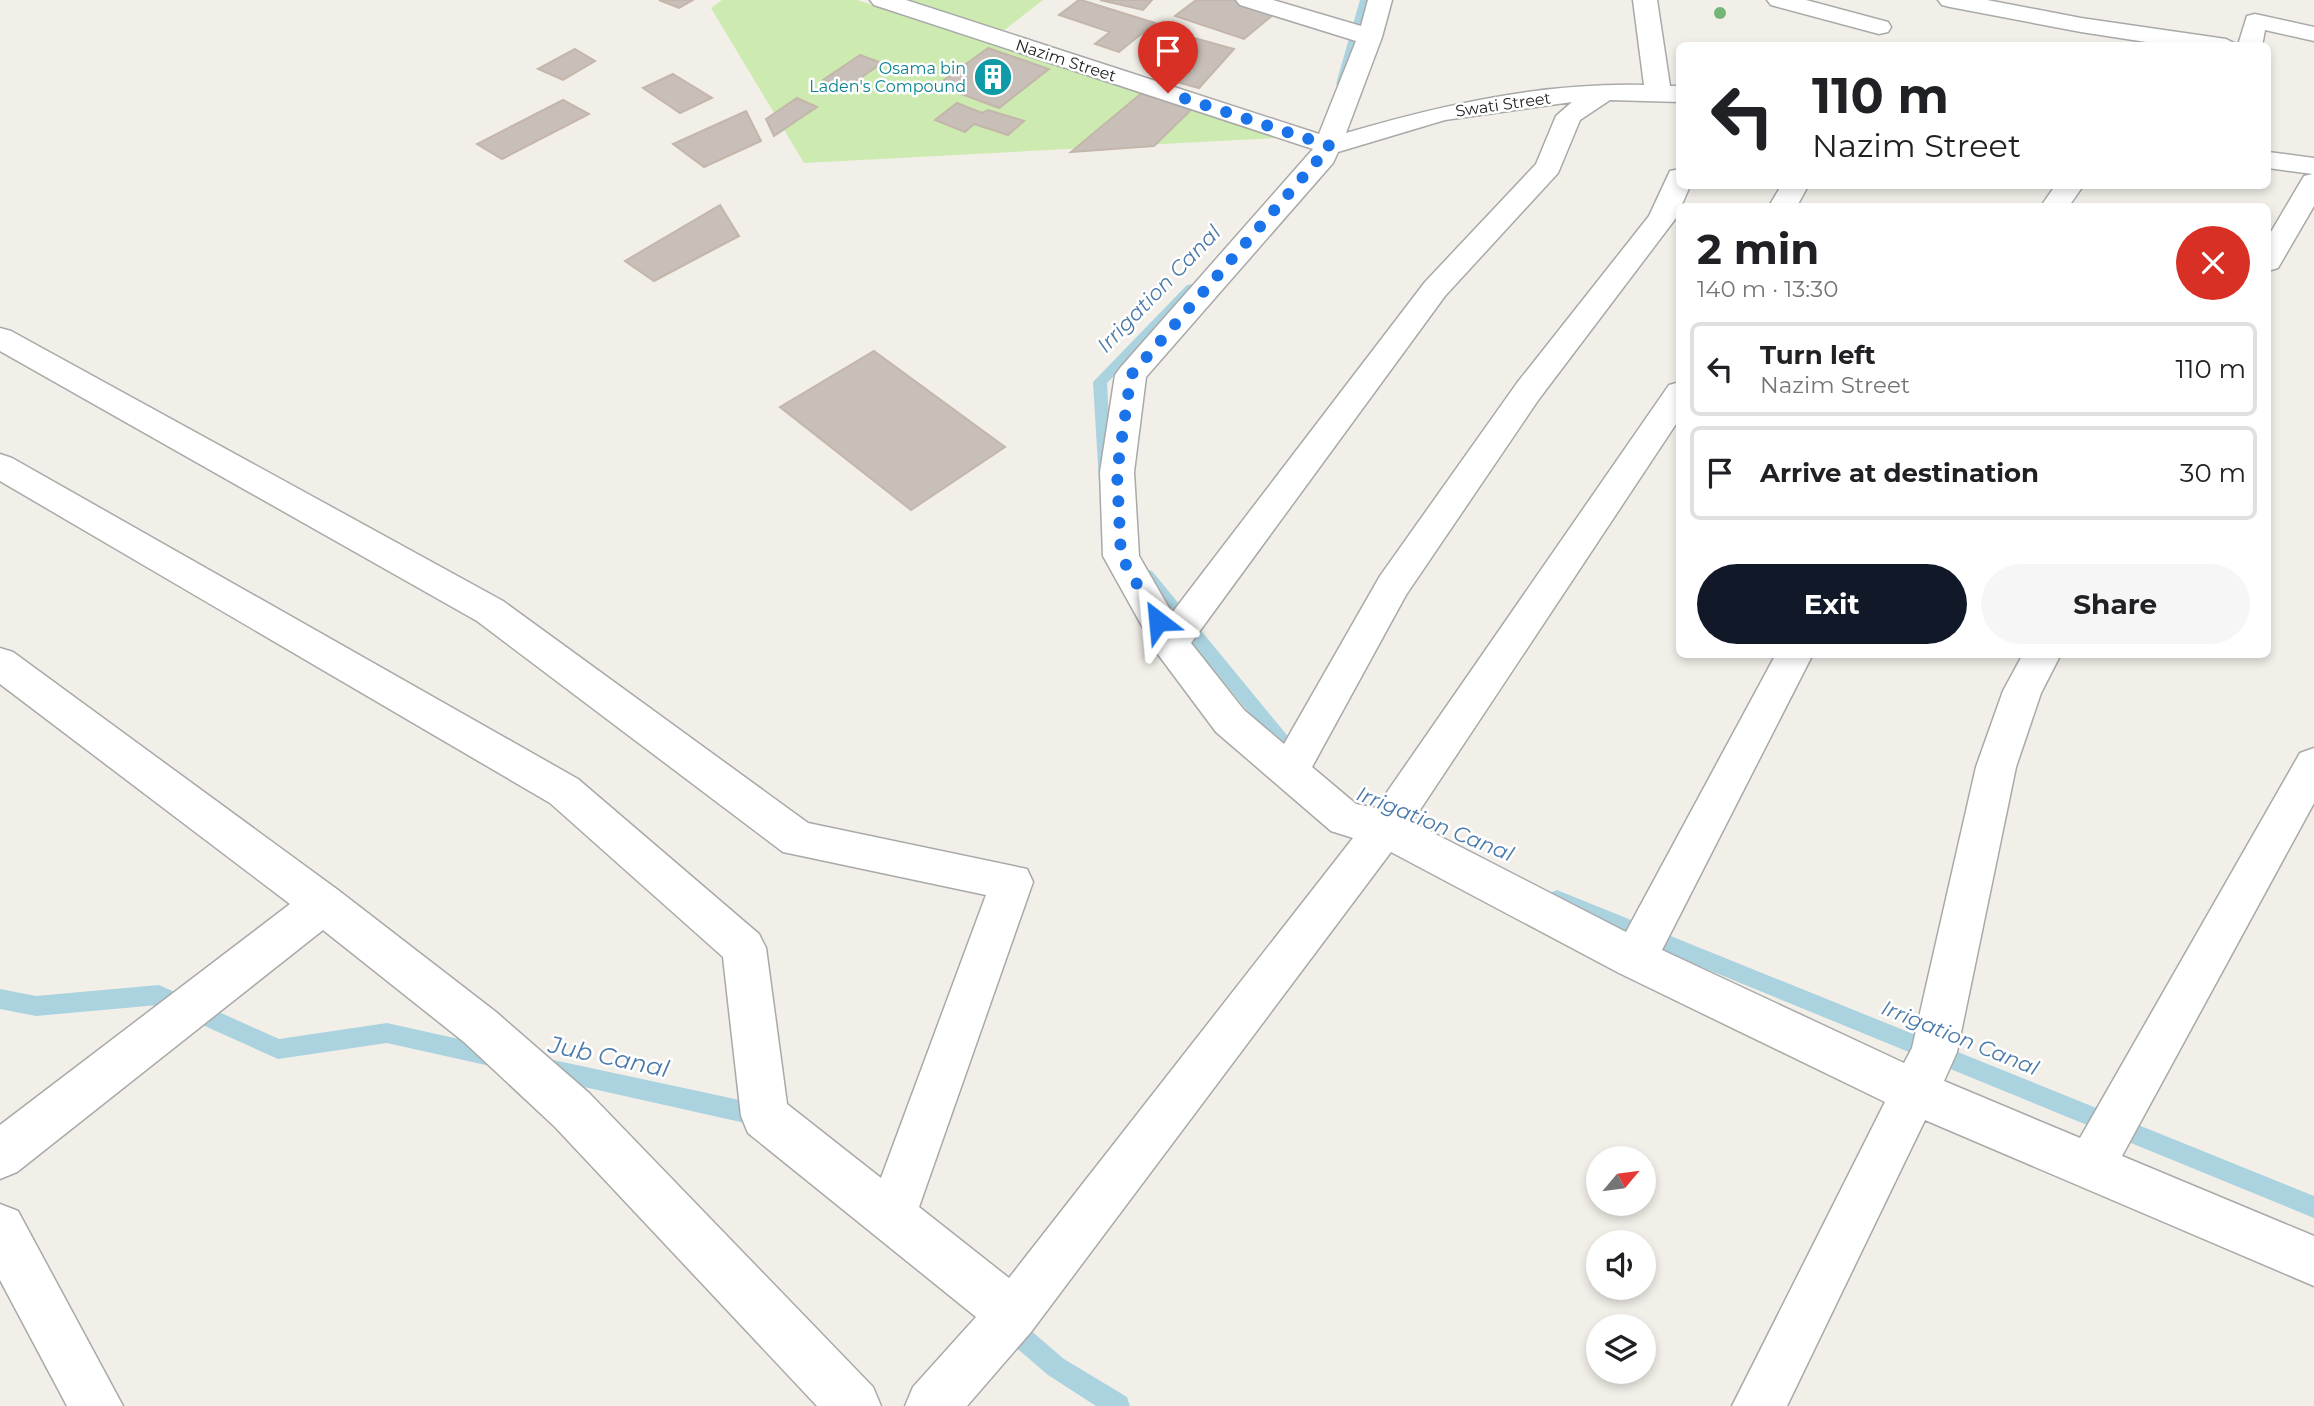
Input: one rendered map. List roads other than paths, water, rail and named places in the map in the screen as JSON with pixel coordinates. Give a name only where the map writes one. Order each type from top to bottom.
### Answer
[{"type":"street","name":"Nazim Street","points":[[882,0],[1330,146]]},
{"type":"street","points":[[1248,0],[1375,18],[1330,146],[1131,375],[1117,472],[1121,556],[1170,643],[1230,721],[1345,818],[1385,828],[1635,959],[1912,1091],[2314,1261]]},
{"type":"street","points":[[1645,0],[1669,94]]},
{"type":"street","points":[[1779,0],[1879,27]]},
{"type":"street","points":[[1950,0],[2081,25],[2198,42]]},
{"type":"street","points":[[2251,42],[2255,21],[2314,34]]},
{"type":"street","points":[[1170,643],[1436,289],[1548,167],[1569,116],[1604,92]]},
{"type":"street","name":"Swati Street","points":[[1330,146],[1441,113],[1537,97],[1604,92],[1669,94]]},
{"type":"street","points":[[2271,160],[2314,166]]},
{"type":"street","points":[[2271,257],[2314,182]]},
{"type":"street","points":[[1289,772],[1394,586],[1528,391],[1662,218],[1676,186]]},
{"type":"street","points":[[0,338],[490,611],[798,839],[1012,882],[891,1217]]},
{"type":"street","points":[[932,1406],[1013,1314],[1385,828],[1676,399]]},
{"type":"street","points":[[0,466],[294,638],[564,791],[744,948],[765,1116],[1013,1314]]},
{"type":"street","points":[[1635,959],[1793,658]]},
{"type":"street","points":[[1759,1406],[1912,1091],[1934,1052],[1996,767],[2022,691],[2041,658]]},
{"type":"street","points":[[0,663],[323,904],[480,1027],[572,1110],[854,1406]]},
{"type":"street","points":[[2090,1167],[2314,765]]},
{"type":"street","points":[[0,1155],[323,904]]},
{"type":"street","points":[[0,1229],[96,1406]]},
{"type":"waterway","name":"Irrigation Canal","points":[[1342,84],[1365,0]]},
{"type":"waterway","name":"Irrigation Canal","points":[[1104,477],[1100,382],[1192,288]]},
{"type":"waterway","name":"Irrigation Canal","points":[[1146,575],[1299,762]]},
{"type":"waterway","name":"Irrigation Canal","points":[[1557,899],[2314,1207]]},
{"type":"waterway","name":"Jub Canal","points":[[0,999],[36,1006],[159,995],[278,1049],[387,1033],[499,1058]]},
{"type":"waterway","name":"Jub Canal","points":[[544,1068],[763,1116]]},
{"type":"waterway","name":"Jub Canal","points":[[1006,1324],[1056,1367],[1118,1406]]},
{"type":"place","name":"Osama bin Laden's Compound","points":[[993,77]]}]
